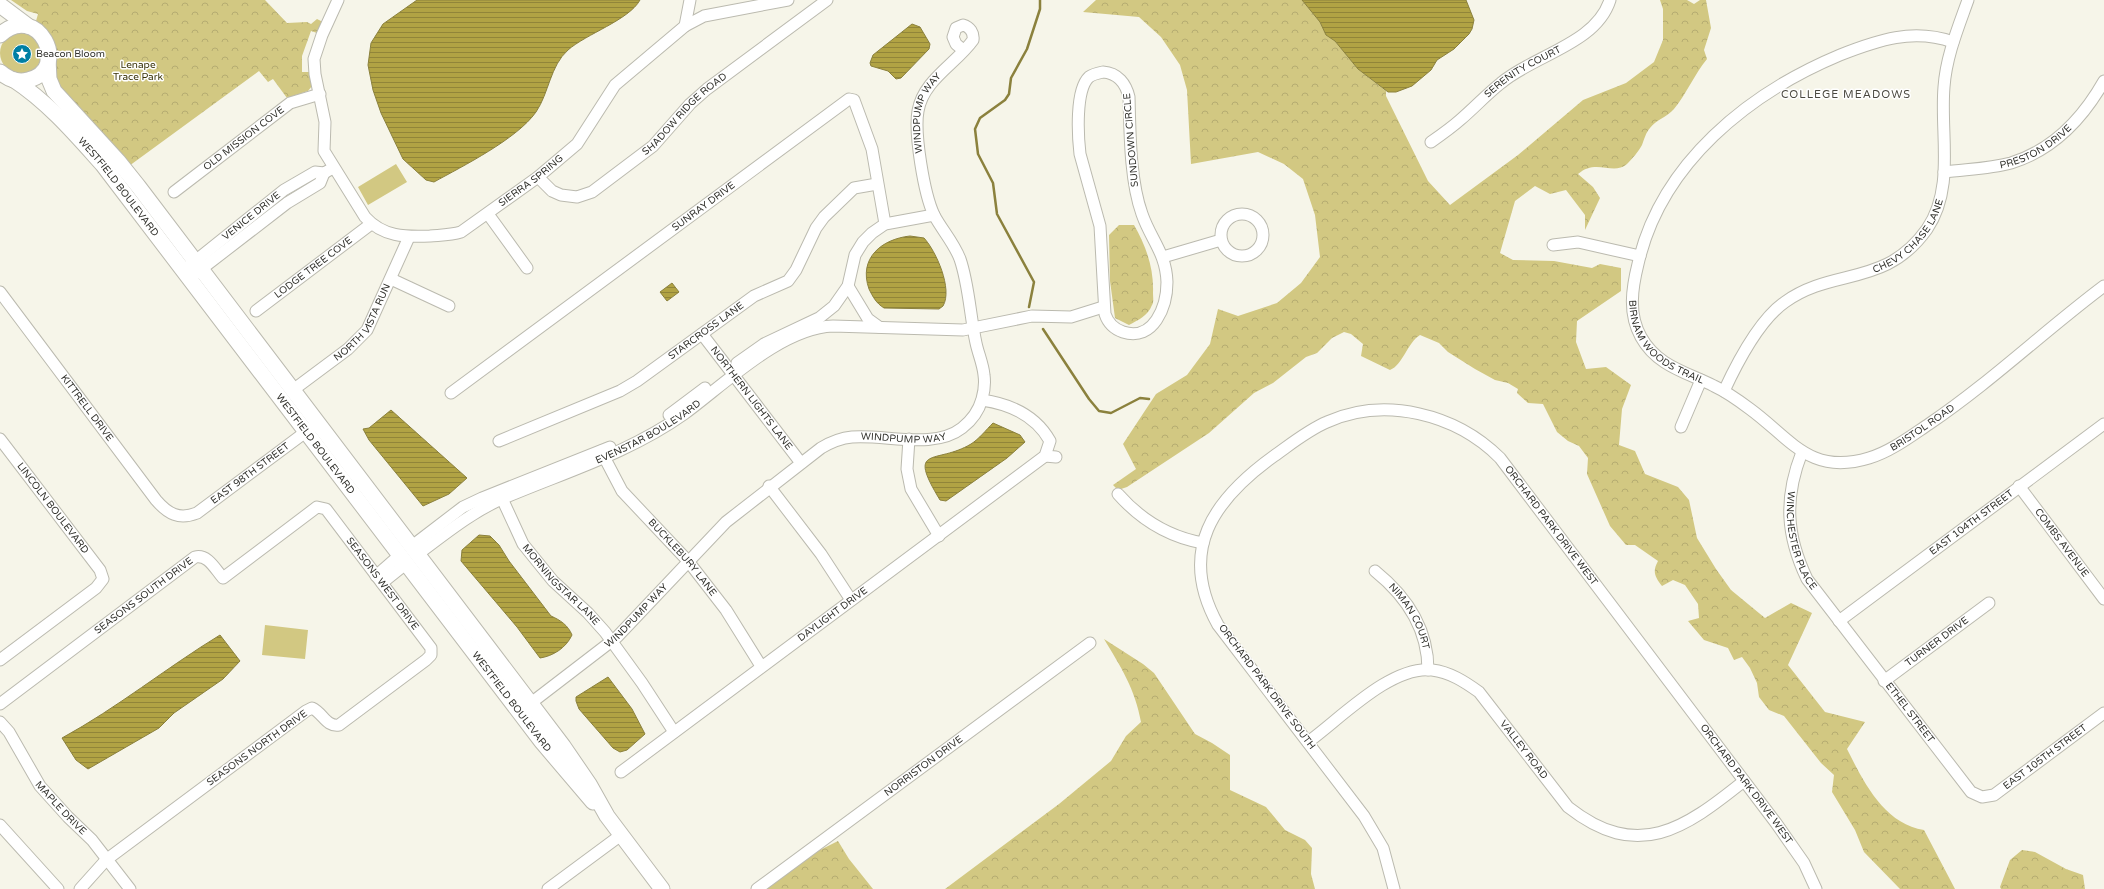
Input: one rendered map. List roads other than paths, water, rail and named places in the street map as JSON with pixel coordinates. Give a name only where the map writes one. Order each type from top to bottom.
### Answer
[{"type":"main road","points":[[0,5],[28,26]]},
{"type":"main road","points":[[0,35],[10,27],[28,26]]},
{"type":"main road","name":"WESTFIELD BOULEVARD","points":[[28,26],[38,31],[46,40],[49,52],[49,79],[54,91],[118,161],[192,269],[409,555],[542,742],[582,791],[607,816]]},
{"type":"main road","points":[[5,76],[26,81],[34,78],[43,70],[48,59]]},
{"type":"main road","name":"WESTFIELD BOULEVARD","points":[[5,76],[34,94],[48,106],[103,165],[293,390],[312,427]]},
{"type":"main road","name":"WESTFIELD BOULEVARD","points":[[409,555],[531,703],[590,784],[607,816],[662,889]]},
{"type":"street","points":[[685,26],[690,0]]},
{"type":"street","name":"SIERRA SPRING","points":[[337,1],[314,58],[315,74],[325,122],[324,151],[329,170],[371,224],[396,236],[409,237],[454,234],[488,214],[562,159],[583,138],[608,96],[621,79],[685,26],[704,16],[788,0]]},
{"type":"street","name":"SHADOW RIDGE ROAD","points":[[538,177],[552,191],[561,195],[578,197],[592,192],[653,146],[690,104],[707,89],[827,0]]},
{"type":"street","name":"SERENITY COURT","points":[[1431,142],[1460,120],[1507,78],[1586,34],[1606,11],[1610,0]]},
{"type":"street","name":"CHEVY CHASE LANE","points":[[1724,391],[1765,322],[1784,302],[1806,290],[1881,268],[1900,257],[1926,230],[1939,206],[1944,185],[1942,120],[1944,86],[1953,42],[1968,0]]},
{"type":"street","name":"BIRNAM WOODS TRAIL","points":[[1724,391],[1664,363],[1646,345],[1638,331],[1632,303],[1640,256],[1656,216],[1675,181],[1711,138],[1762,95],[1815,65],[1883,40],[1917,35],[1953,42]]},
{"type":"street","name":"WINDPUMP WAY","points":[[531,703],[612,641],[726,522],[770,486],[821,448],[844,438],[861,436],[935,439],[956,432],[974,416],[982,400],[984,375],[959,259],[934,215],[924,176],[918,130],[918,111],[920,102],[929,86],[963,50]]},
{"type":"street","name":"SUNDOWN CIRCLE","points":[[1108,72],[1120,78],[1126,85],[1129,97],[1133,178],[1137,198],[1142,215],[1164,257],[1167,282],[1165,297],[1158,318],[1151,328],[1139,334],[1118,330],[1109,323],[1103,307],[1100,226],[1082,168],[1078,142],[1080,98],[1085,82],[1090,76],[1108,72]]},
{"type":"street","name":"PRESTON DRIVE","points":[[1944,172],[1976,170],[2010,163],[2035,153],[2055,140],[2082,115],[2104,82]]},
{"type":"street","name":"OLD MISSION COVE","points":[[174,192],[290,103],[320,94]]},
{"type":"street","name":"SUNRAY DRIVE","points":[[451,393],[850,99],[854,100],[869,139],[885,224]]},
{"type":"street","name":"VENICE DRIVE","points":[[192,269],[287,203],[320,183],[329,170]]},
{"type":"street","name":"STARCROSS LANE","points":[[499,441],[620,391],[754,296],[788,280],[796,270],[816,228],[824,216],[854,188],[877,184]]},
{"type":"street","points":[[488,214],[527,268]]},
{"type":"street","name":"EVENSTAR BOULEVARD","points":[[732,372],[769,341],[826,313],[838,301],[848,286],[851,268],[858,250],[867,238],[885,224],[934,215]]},
{"type":"street","name":"LODGE TREE COVE","points":[[256,311],[371,224]]},
{"type":"street","name":"NORTH VISTA RUN","points":[[293,390],[358,341],[369,326],[409,237]]},
{"type":"street","points":[[1164,257],[1221,240]]},
{"type":"street","points":[[1553,245],[1578,242],[1640,256]]},
{"type":"street","points":[[391,279],[449,306]]},
{"type":"street","points":[[848,286],[868,319],[879,327]]},
{"type":"street","name":"BRISTOL ROAD","points":[[1724,391],[1763,419],[1802,452],[1824,461],[1840,463],[1854,462],[1877,455],[1917,432],[1957,405],[2104,286]]},
{"type":"street","name":"KITTRELL DRIVE","points":[[0,292],[156,500],[168,512],[179,516]]},
{"type":"street","points":[[974,329],[1032,316],[1071,317],[1103,307]]},
{"type":"street","name":"EVENSTAR BOULEVARD","points":[[379,579],[409,555],[500,495],[602,454],[659,421],[732,372],[776,346],[814,329],[833,326],[956,331],[974,329]]},
{"type":"street","name":"NORTHERN LIGHTS LANE","points":[[702,334],[801,463]]},
{"type":"street","points":[[1681,427],[1701,380]]},
{"type":"street","name":"DAYLIGHT DRIVE","points":[[621,772],[761,666],[1050,456],[1050,441],[1043,430],[1024,413],[1006,405],[982,400]]},
{"type":"street","name":"ORCHARD PARK DRIVE WEST","points":[[1203,543],[1216,511],[1240,482],[1299,438],[1325,422],[1349,414],[1385,411],[1420,413],[1445,421],[1478,439],[1500,458],[1744,781],[1804,863],[1816,889]]},
{"type":"street","name":"EAST 104TH STREET","points":[[1839,621],[2104,424]]},
{"type":"street","name":"EAST 98TH STREET","points":[[179,516],[190,516],[205,508],[312,427]]},
{"type":"street","points":[[909,438],[907,469],[911,489],[939,536]]},
{"type":"street","name":"LINCOLN BOULEVARD","points":[[0,439],[100,570],[103,579],[96,588],[0,660]]},
{"type":"street","name":"WINCHESTER PLACE","points":[[1802,452],[1794,472],[1789,509],[1793,544],[1808,579],[1839,621]]},
{"type":"street","name":"BUCKLEBURY LANE","points":[[602,454],[617,482],[628,498],[675,544],[726,610],[761,666]]},
{"type":"street","points":[[770,486],[821,554],[851,600]]},
{"type":"street","name":"COMBS AVENUE","points":[[2019,486],[2104,599]]},
{"type":"street","points":[[1118,494],[1134,511],[1151,524],[1180,537],[1203,543]]},
{"type":"street","name":"MORNINGSTAR LANE","points":[[500,495],[523,544],[553,581],[594,619],[612,641],[674,732]]},
{"type":"street","name":"SEASONS SOUTH DRIVE","points":[[0,704],[195,557],[200,556],[206,558],[222,578],[317,507],[326,509]]},
{"type":"street","name":"SEASONS WEST DRIVE","points":[[326,509],[431,648],[430,655],[426,660]]},
{"type":"street","name":"ORCHARD PARK DRIVE SOUTH","points":[[1203,543],[1202,580],[1208,604],[1215,619],[1245,662],[1345,789],[1374,831],[1386,856],[1394,889]]},
{"type":"street","name":"NIMAN COURT","points":[[1375,571],[1396,590],[1413,614],[1424,638],[1428,670]]},
{"type":"street","name":"TURNER DRIVE","points":[[1884,680],[1989,603]]},
{"type":"street","name":"ETHEL STREET","points":[[1839,621],[1964,785],[1977,796],[1985,797]]},
{"type":"street","name":"NORRISTON DRIVE","points":[[757,889],[1090,643]]},
{"type":"street","name":"SEASONS NORTH DRIVE","points":[[106,860],[306,711],[312,708],[316,710],[329,724],[333,726],[339,724],[426,660]]},
{"type":"street","name":"VALLEY ROAD","points":[[1308,742],[1361,701],[1394,679],[1419,670],[1428,670],[1440,672],[1462,680],[1479,692],[1568,807],[1584,819],[1606,830],[1631,836],[1663,833],[1690,820],[1744,781]]},
{"type":"street","name":"EAST 105TH STREET","points":[[1985,797],[1994,795],[2008,786],[2104,713]]},
{"type":"street","name":"MAPLE DRIVE","points":[[0,722],[9,732],[40,786],[92,840],[130,889]]},
{"type":"street","points":[[0,825],[58,889]]},
{"type":"street","points":[[548,889],[621,835]]},
{"type":"street","points":[[80,889],[106,860]]},
{"type":"waterway","points":[[1029,307],[1034,282],[997,214],[993,183],[978,154],[975,129],[980,118],[1005,100],[1009,94],[1011,78],[1027,49],[1040,9],[1040,0]]},
{"type":"waterway","points":[[1043,329],[1089,399],[1099,411],[1111,413],[1140,398],[1149,399]]},
{"type":"place","name":"Beacon Bloom","points":[[22,54]]},
{"type":"district","name":"COLLEGE MEADOWS","points":[[1846,94]]},
{"type":"park label","name":"Lenape Trace Park","points":[[138,70]]}]
